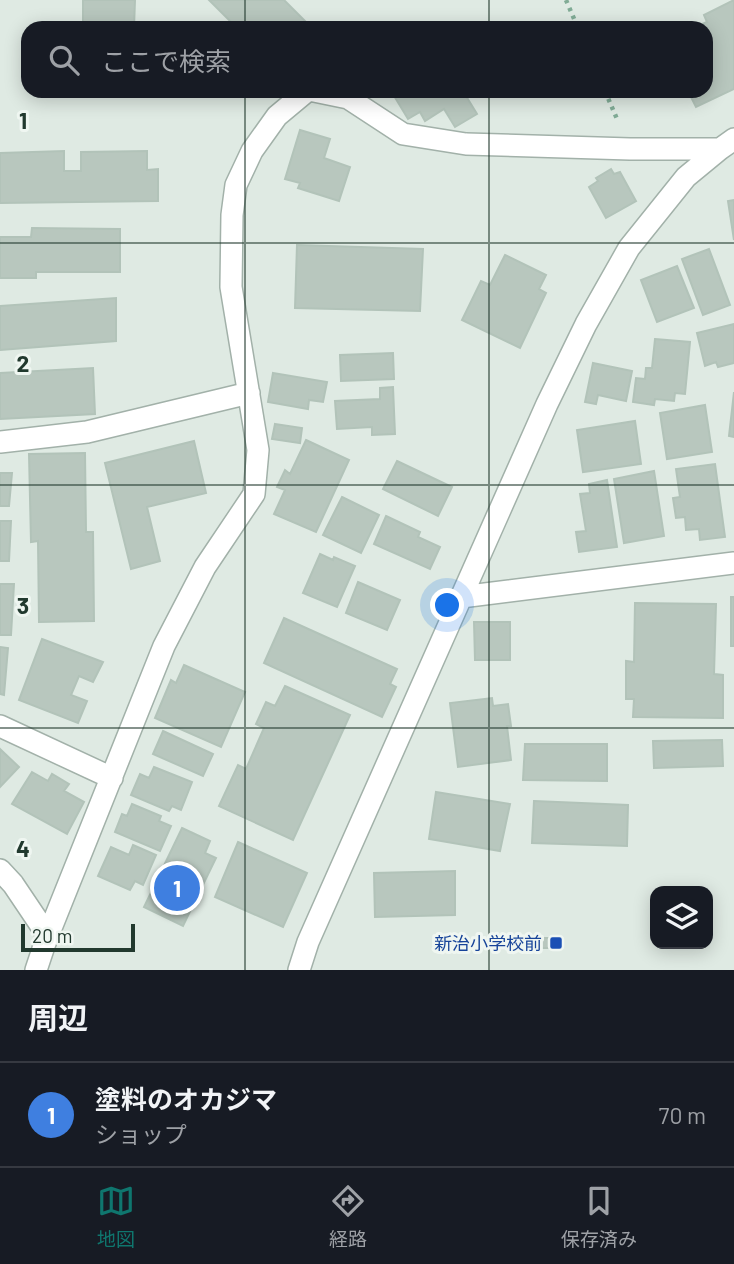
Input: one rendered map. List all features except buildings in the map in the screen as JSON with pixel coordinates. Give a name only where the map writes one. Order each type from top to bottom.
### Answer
[{"type":"street","points":[[36,970],[164,646],[205,567],[254,494],[258,450],[231,287],[232,215],[236,185],[252,151],[277,116],[299,98]]},
{"type":"street","points":[[344,98],[403,134],[466,144],[630,149],[727,144]]},
{"type":"street","points":[[299,970],[308,942],[461,597],[547,404],[586,324],[629,248],[687,177],[727,144]]},
{"type":"street","points":[[0,442],[87,432],[249,393]]},
{"type":"street","points":[[461,597],[734,563]]},
{"type":"street","points":[[0,726],[112,778]]},
{"type":"street","points":[[0,870],[13,884],[48,936]]},
{"type":"path","points":[[566,0],[575,21]]},
{"type":"place","name":"塗料のオカジマ","points":[[177,888]]},
{"type":"place","name":"新治小学校前","points":[[556,943]]}]
